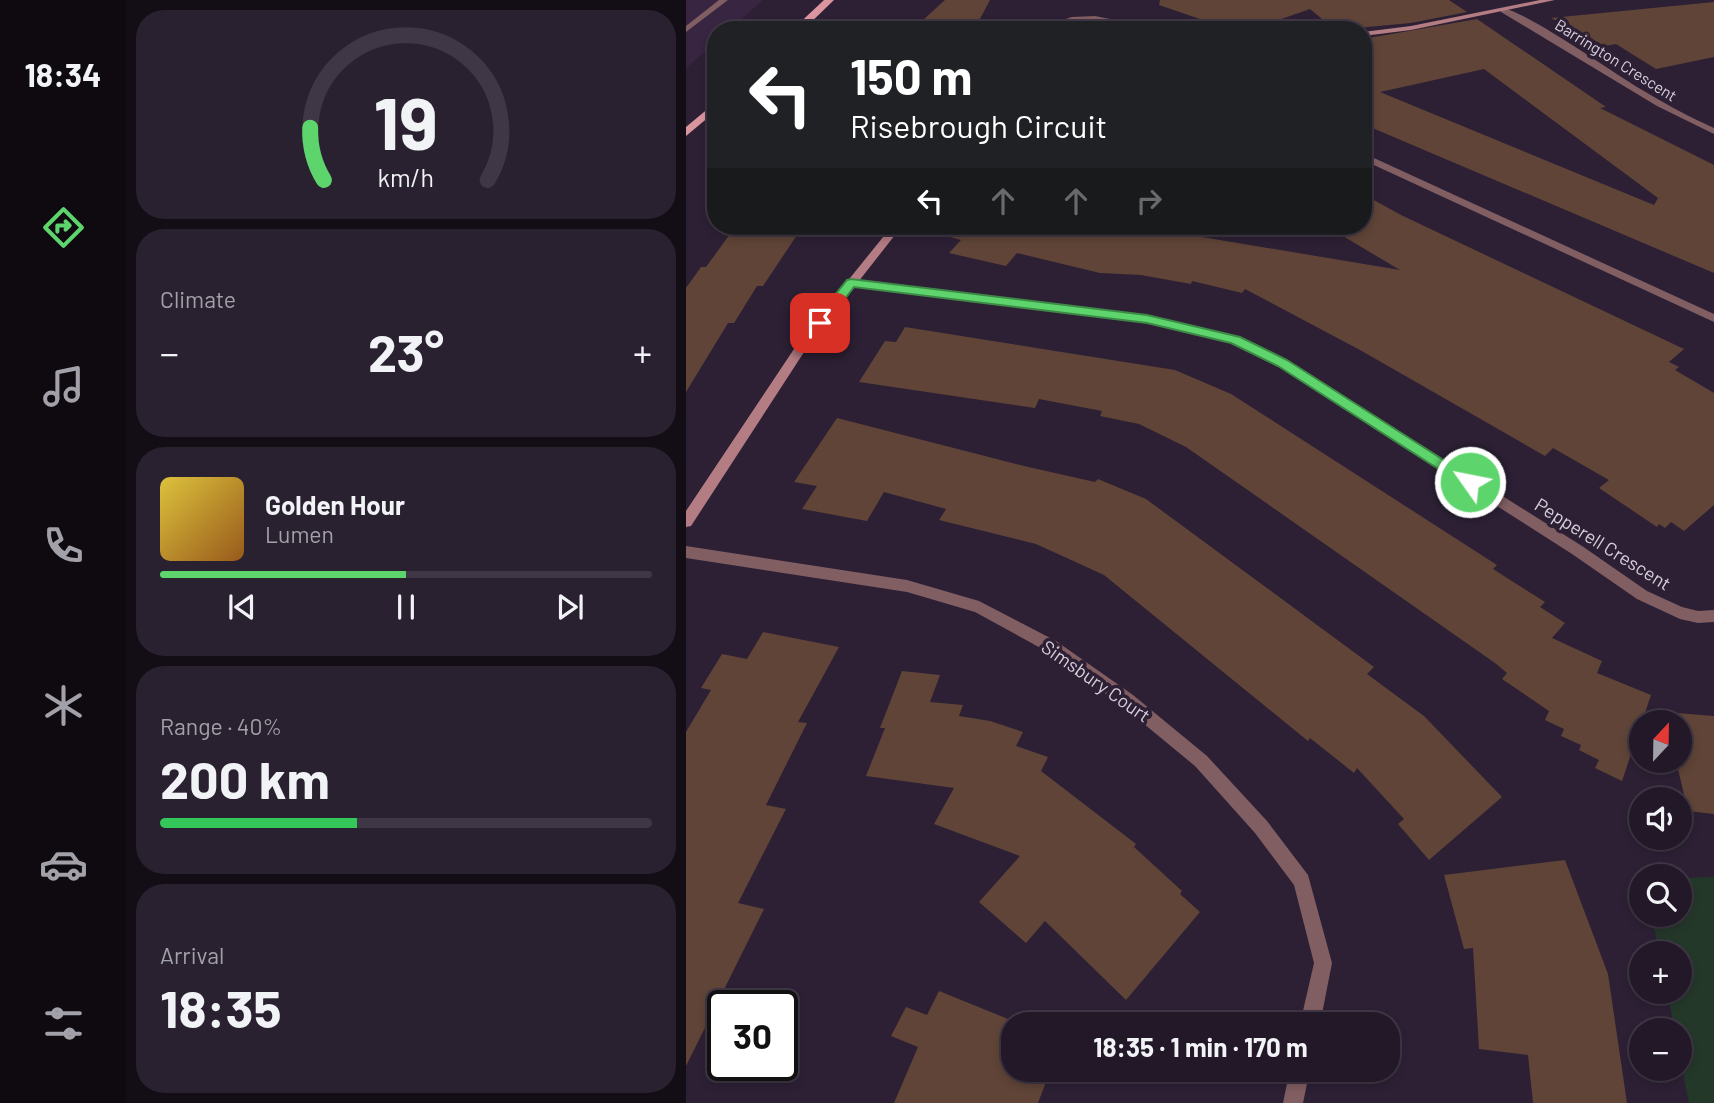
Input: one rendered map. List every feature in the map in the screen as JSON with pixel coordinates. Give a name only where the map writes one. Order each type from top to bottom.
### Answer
[{"type":"main road","points":[[807,21],[829,0]]},
{"type":"main road","points":[[686,132],[707,113]]},
{"type":"street","points":[[686,30],[724,0]]},
{"type":"street","points":[[1372,32],[1551,0]]},
{"type":"street","name":"Barrington Crescent","points":[[1504,10],[1629,84],[1653,102],[1714,131]]},
{"type":"street","points":[[1062,21],[1073,17],[1110,21]]},
{"type":"street","points":[[1372,160],[1714,318]]},
{"type":"street","points":[[686,522],[804,344],[890,235]]},
{"type":"street","name":"Pepperell Crescent","points":[[851,283],[1147,319],[1236,340],[1282,363],[1577,550],[1620,581],[1679,612],[1714,616]]},
{"type":"street","name":"Simsbury Court","points":[[686,552],[907,586],[979,607],[1051,646],[1127,700],[1201,761],[1261,827],[1302,881],[1322,962],[1312,1012]]},
{"type":"street","points":[[1293,1103],[1297,1082]]},
{"type":"shaded area","points":[[686,0],[763,0],[739,21],[707,21],[707,50],[686,68]]},
{"type":"green space","points":[[1714,877],[1714,1103],[1689,1103],[1685,1081],[1692,1081],[1692,1018],[1672,1018],[1669,1004],[1692,1004],[1692,941],[1657,941],[1654,927],[1692,927],[1692,878]]},
{"type":"building","points":[[945,0],[990,0],[979,21],[922,21]]},
{"type":"building","points":[[1160,0],[1449,0],[1467,12],[1411,23],[1372,27],[1372,21],[1324,21],[1310,9],[1276,21],[1206,21],[1159,5]]},
{"type":"building","points":[[1714,2],[1714,57],[1656,69],[1616,44],[1605,46],[1551,18]]},
{"type":"building","points":[[1477,19],[1606,107],[1600,108],[1714,165],[1714,273],[1372,128],[1372,37]],"holes":[[[1484,69],[1658,198],[1654,205],[1380,92]]]},
{"type":"building","points":[[1372,199],[1684,349],[1669,362],[1679,367],[1675,370],[1714,393],[1714,505],[1684,531],[1671,522],[1665,528],[1659,524],[1657,527],[1599,488],[1609,480],[1553,448],[1545,456],[1360,350],[1245,289],[1242,293],[1192,281],[1191,284],[1141,275],[1100,273],[1017,253],[1006,266],[949,253],[961,240],[950,235],[1190,235],[1400,270],[1341,235],[1372,235]]},
{"type":"building","points":[[729,235],[797,235],[763,286],[757,286],[734,323],[728,323],[686,392],[686,288],[701,267],[706,267]]},
{"type":"building","points":[[905,327],[1175,370],[1231,394],[1497,565],[1493,569],[1545,602],[1540,607],[1565,623],[1552,638],[1602,661],[1597,673],[1651,695],[1646,710],[1629,710],[1629,760],[1622,781],[1595,768],[1599,760],[1579,750],[1581,745],[1561,736],[1564,729],[1545,720],[1549,711],[1502,679],[1507,673],[1495,663],[1186,447],[1139,424],[1100,416],[1102,411],[1039,399],[1035,408],[859,382],[885,341],[896,342]]},
{"type":"building","points":[[837,418],[1024,466],[1095,482],[1098,479],[1146,499],[1374,667],[1367,674],[1424,716],[1502,797],[1429,860],[1398,824],[1404,819],[1357,768],[1354,773],[1310,738],[1308,741],[1104,575],[1036,544],[939,520],[946,509],[884,492],[867,521],[802,509],[817,486],[794,482]]},
{"type":"building","points":[[763,632],[839,647],[798,722],[807,723],[766,805],[786,809],[738,903],[764,909],[724,990],[707,990],[707,1024],[686,1066],[686,732],[711,690],[701,688],[722,654],[747,659]]},
{"type":"building","points":[[902,671],[940,675],[930,702],[963,705],[959,716],[990,721],[1023,732],[1016,746],[1048,757],[1041,771],[1136,844],[1134,847],[1182,891],[1180,894],[1200,912],[1126,1000],[1045,921],[1026,943],[979,902],[1020,856],[934,824],[954,788],[866,776],[885,728],[880,728]]},
{"type":"building","points":[[1692,714],[1714,716],[1714,814],[1692,811],[1692,787],[1682,787],[1679,774],[1692,774]]},
{"type":"building","points":[[1565,860],[1608,974],[1627,1103],[1533,1103],[1528,1055],[1479,1049],[1473,948],[1464,949],[1444,875]]},
{"type":"building","points":[[939,991],[1001,1016],[1001,1082],[1046,1082],[1038,1103],[894,1103],[918,1047],[891,1036],[906,1007],[927,1015]]},
{"type":"route","points":[[820,323],[851,283],[1147,319],[1194,329],[1236,340],[1282,363],[1470,482]]}]
